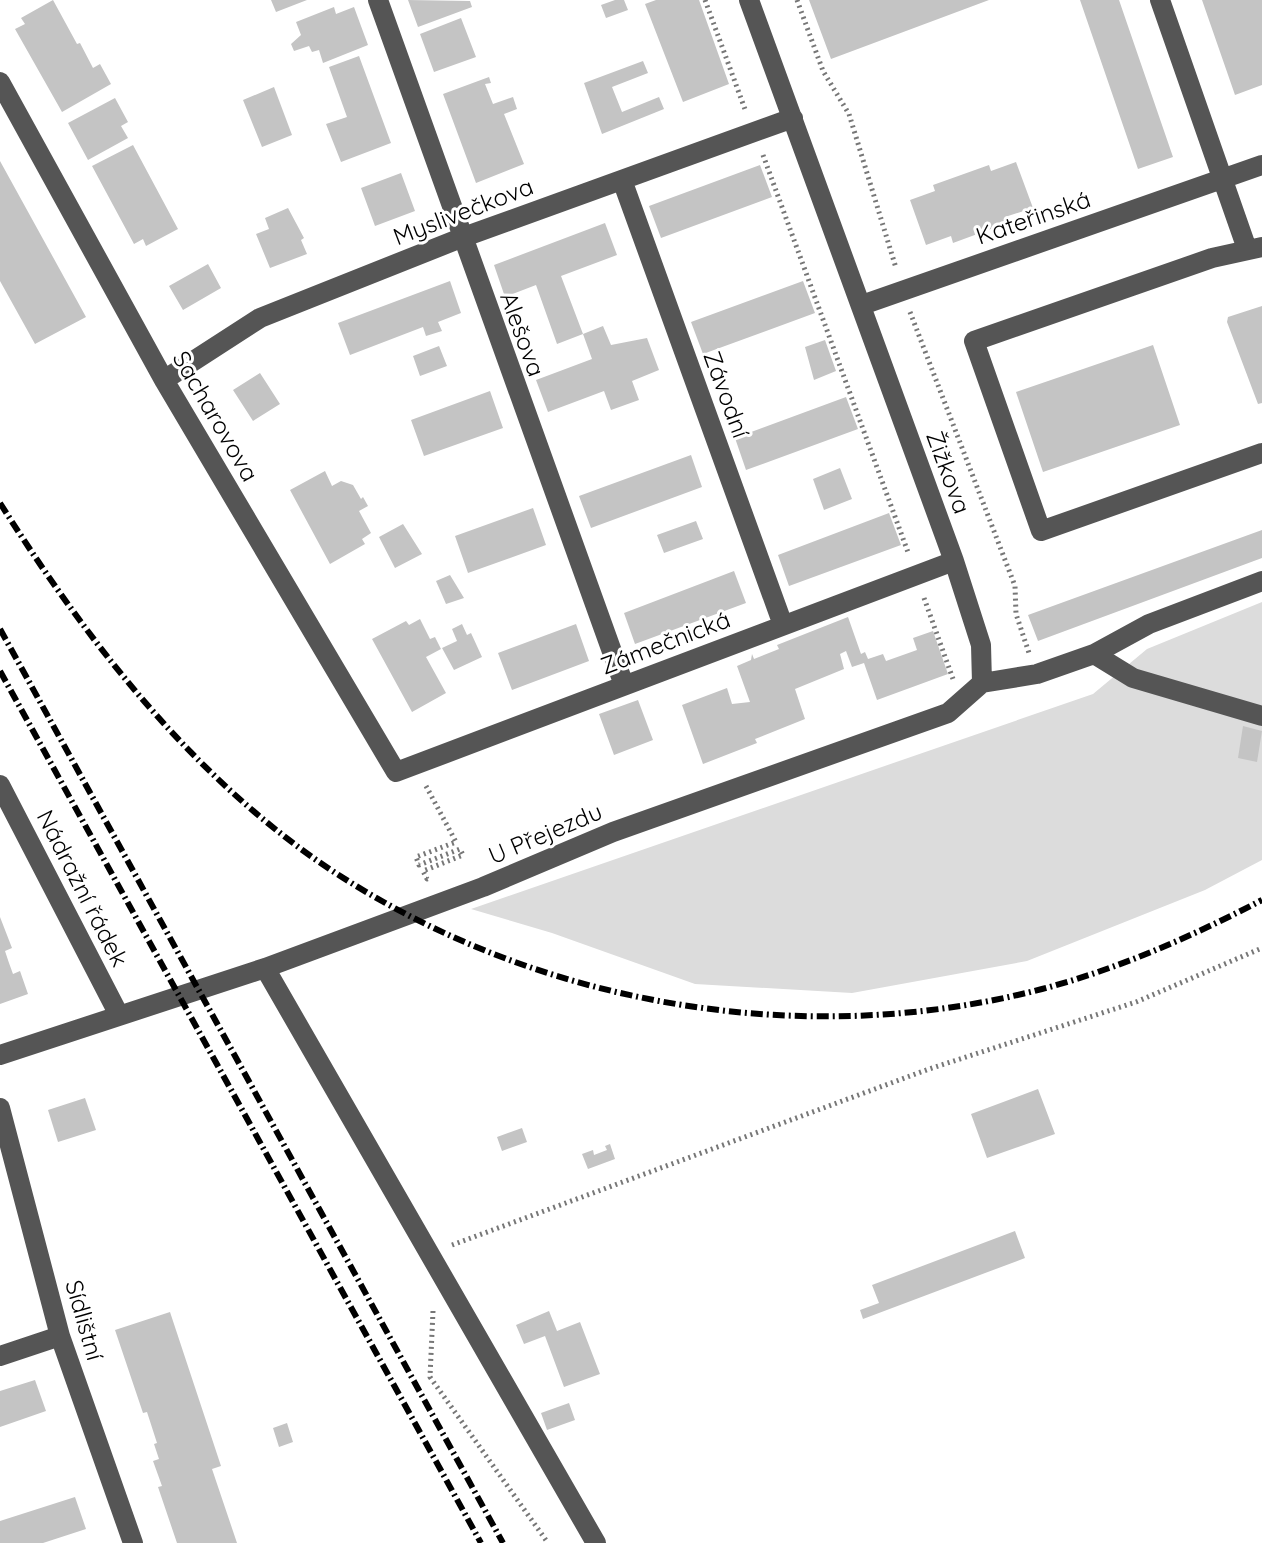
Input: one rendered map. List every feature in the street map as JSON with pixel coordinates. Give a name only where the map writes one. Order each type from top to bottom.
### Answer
[{"type":"street","name":"Alešova","points":[[378,0],[624,685]]},
{"type":"street","name":"Žižkova","points":[[749,0],[954,561],[981,645],[982,683]]},
{"type":"street","points":[[1160,0],[1222,177],[1255,248],[974,341],[1041,531],[1262,453]]},
{"type":"street","name":"Sacharovova","points":[[0,82],[164,380],[405,768]]},
{"type":"street","name":"Myslivečkova","points":[[164,380],[260,318],[461,238],[793,118]]},
{"type":"street","name":"Kateřinská","points":[[862,305],[1262,165]]},
{"type":"street","name":"Závodní","points":[[622,180],[783,625]]},
{"type":"street","name":"Zámečnická","points":[[405,768],[954,561]]},
{"type":"street","points":[[982,683],[1037,674],[1094,654],[1149,624],[1262,581]]},
{"type":"street","points":[[1094,654],[1133,678],[1262,716]]},
{"type":"street","name":"U Přejezdu","points":[[0,1055],[265,968],[483,887],[613,832],[948,713],[982,683]]},
{"type":"street","name":"Nádražní řádek","points":[[0,785],[119,1015]]},
{"type":"street","points":[[265,968],[596,1543]]},
{"type":"street","name":"Sídlištní","points":[[0,1108],[60,1336],[133,1543]]},
{"type":"street","points":[[0,1187],[21,1180]]},
{"type":"street","points":[[0,1356],[60,1336]]},
{"type":"path","points":[[705,0],[955,684]]},
{"type":"path","points":[[797,0],[823,71],[849,114],[902,291],[1015,586],[1016,614],[1037,674]]},
{"type":"path","points":[[405,768],[456,842],[416,857],[419,865],[460,849],[463,855],[423,871],[427,879],[442,873]]},
{"type":"path","points":[[428,1254],[929,1069],[1136,1002],[1262,948]]},
{"type":"path","points":[[443,1280],[432,1315],[430,1377],[548,1543]]},
{"type":"shaded area","points":[[1262,602],[1262,860],[1205,890],[1027,961],[852,993],[695,984],[552,933],[471,909],[1093,694],[1147,649]]},
{"type":"building","points":[[53,0],[93,68],[100,64],[111,84],[62,112],[15,29],[25,24],[21,18]]},
{"type":"building","points":[[271,0],[307,0],[276,12]]},
{"type":"building","points":[[408,0],[470,1],[472,7],[418,27]]},
{"type":"building","points":[[624,0],[628,10],[606,18],[601,5]]},
{"type":"building","points":[[656,0],[699,0],[729,84],[683,102],[645,4]]},
{"type":"building","points":[[809,0],[989,0],[831,59]]},
{"type":"building","points":[[1080,0],[1119,0],[1173,157],[1138,169]]},
{"type":"building","points":[[1202,0],[1262,0],[1262,85],[1235,95]]},
{"type":"building","points":[[334,7],[336,14],[354,7],[368,45],[323,63],[319,50],[312,52],[309,46],[294,51],[291,44],[301,35],[296,22]]},
{"type":"building","points":[[461,18],[476,57],[434,72],[420,34]]},
{"type":"building","points":[[359,56],[391,143],[341,162],[326,124],[347,117],[329,67]]},
{"type":"building","points":[[643,61],[648,73],[612,87],[622,112],[659,97],[664,109],[602,134],[584,83]]},
{"type":"building","points":[[489,77],[491,83],[485,84],[493,104],[513,97],[517,109],[504,114],[524,164],[476,183],[443,94]]},
{"type":"building","points":[[274,87],[292,135],[262,147],[243,100]]},
{"type":"building","points":[[115,98],[128,122],[121,126],[128,138],[88,160],[68,123]]},
{"type":"building","points":[[133,145],[178,229],[146,246],[143,239],[134,244],[92,166]]},
{"type":"building","points":[[0,161],[86,317],[35,344],[0,281]]},
{"type":"building","points":[[1016,162],[1033,208],[1008,216],[1010,222],[953,243],[951,236],[926,245],[910,200],[935,191],[933,185],[989,165],[991,171]]},
{"type":"building","points":[[760,165],[772,197],[661,238],[649,206]]},
{"type":"building","points":[[401,173],[415,211],[375,226],[361,188]]},
{"type":"building","points":[[288,208],[304,238],[301,240],[307,254],[270,268],[256,234],[269,229],[265,218]]},
{"type":"building","points":[[605,223],[617,255],[561,276],[583,334],[557,344],[536,285],[505,297],[494,265]]},
{"type":"building","points":[[208,264],[221,288],[183,310],[169,286]]},
{"type":"building","points":[[450,281],[461,313],[438,322],[442,331],[426,336],[423,327],[350,355],[338,323]]},
{"type":"building","points":[[803,281],[815,313],[703,354],[691,322]]},
{"type":"building","points":[[1262,306],[1262,403],[1258,404],[1227,322],[1228,317]]},
{"type":"building","points":[[603,326],[611,345],[647,338],[659,370],[632,381],[639,400],[611,410],[604,391],[548,412],[536,380],[592,359],[583,334]]},
{"type":"building","points":[[825,340],[836,371],[814,380],[805,347]]},
{"type":"building","points":[[1153,345],[1180,425],[1043,472],[1016,392]]},
{"type":"building","points":[[439,346],[447,366],[420,376],[413,356]]},
{"type":"building","points":[[260,373],[280,404],[253,421],[233,390]]},
{"type":"building","points":[[490,391],[503,428],[424,456],[411,420]]},
{"type":"building","points":[[846,397],[858,429],[746,470],[735,438]]},
{"type":"building","points":[[691,455],[702,487],[591,528],[579,496]]},
{"type":"building","points":[[840,468],[852,499],[824,510],[813,479]]},
{"type":"building","points":[[325,471],[332,486],[341,481],[353,485],[361,499],[363,497],[368,506],[359,511],[371,533],[362,539],[365,544],[330,564],[290,490]]},
{"type":"building","points":[[533,508],[546,545],[468,573],[455,536]]},
{"type":"building","points":[[889,513],[901,545],[789,586],[778,555]]},
{"type":"building","points":[[696,521],[703,539],[664,553],[657,535]]},
{"type":"building","points":[[403,524],[422,554],[395,568],[379,537]]},
{"type":"building","points":[[1262,530],[1262,558],[1038,641],[1028,615]]},
{"type":"building","points":[[734,571],[746,603],[635,644],[624,613]]},
{"type":"building","points":[[450,575],[464,598],[446,604],[436,581]]},
{"type":"building","points":[[848,617],[861,654],[865,652],[868,659],[883,654],[886,661],[917,650],[913,638],[933,631],[948,674],[877,700],[864,663],[852,667],[846,651],[840,654],[844,669],[795,689],[805,719],[755,739],[757,743],[703,764],[682,705],[727,688],[732,704],[750,702],[737,666],[751,660],[752,654],[754,659],[779,649],[777,645]]},
{"type":"building","points":[[420,619],[430,639],[435,637],[441,649],[426,657],[446,693],[412,712],[372,639],[406,621],[409,625]]},
{"type":"building","points":[[462,624],[467,635],[471,633],[482,657],[454,670],[442,648],[457,641],[452,629]]},
{"type":"building","points":[[576,624],[589,661],[512,690],[498,653]]},
{"type":"building","points":[[638,700],[653,740],[614,755],[599,714]]},
{"type":"building","points":[[1243,726],[1262,731],[1257,762],[1238,758]]},
{"type":"building","points":[[0,917],[12,948],[5,951],[13,974],[20,971],[28,994],[0,1004]]},
{"type":"building","points":[[1038,1089],[1055,1134],[987,1158],[971,1114]]},
{"type":"building","points":[[85,1098],[96,1130],[58,1142],[48,1110]]},
{"type":"building","points":[[522,1128],[527,1142],[502,1151],[497,1137]]},
{"type":"building","points":[[610,1144],[615,1159],[588,1169],[582,1154],[593,1150],[594,1155],[607,1150],[605,1146]]},
{"type":"building","points":[[1015,1231],[1025,1258],[863,1319],[860,1310],[879,1303],[872,1285]]},
{"type":"building","points":[[549,1311],[557,1331],[580,1322],[600,1374],[564,1387],[545,1336],[524,1344],[516,1325]]},
{"type":"building","points":[[170,1312],[221,1466],[212,1469],[237,1543],[177,1543],[158,1487],[162,1486],[153,1461],[159,1459],[154,1444],[157,1443],[147,1412],[143,1413],[115,1330]]},
{"type":"building","points":[[35,1380],[46,1411],[0,1427],[0,1391]]},
{"type":"building","points":[[569,1403],[575,1420],[547,1430],[541,1413]]},
{"type":"building","points":[[287,1423],[293,1442],[279,1447],[273,1428]]},
{"type":"building","points":[[75,1497],[86,1529],[43,1543],[0,1543],[0,1521]]},
{"type":"railway","points":[[0,503],[66,601],[139,695],[179,740],[265,821],[312,857],[393,907],[479,948],[570,980],[663,1002],[758,1014],[854,1016],[949,1008],[1042,989],[1099,972],[1182,939],[1262,900]]},
{"type":"railway","points":[[0,629],[503,1543]]},
{"type":"railway","points":[[0,671],[481,1543]]}]
